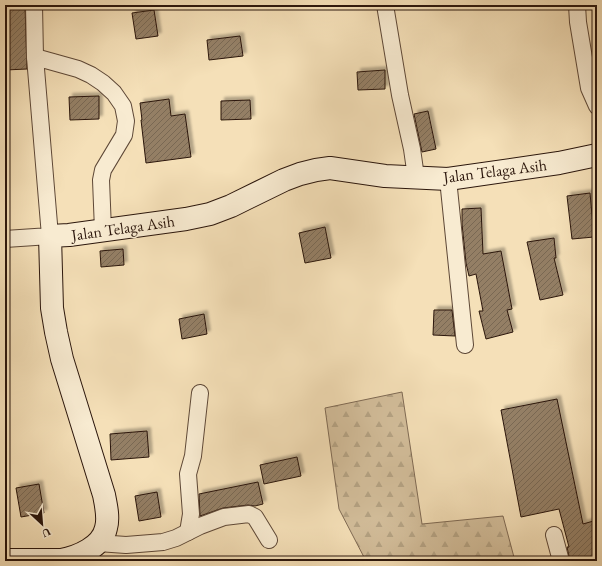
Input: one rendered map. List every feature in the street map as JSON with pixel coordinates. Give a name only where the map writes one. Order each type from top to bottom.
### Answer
[{"type":"street","points":[[5,238],[50,236],[35,57],[34,5]]},
{"type":"street","points":[[385,5],[400,95],[412,149],[416,177]]},
{"type":"street","points":[[577,5],[578,22],[589,88],[597,106]]},
{"type":"street","points":[[35,57],[91,75],[114,93],[123,106],[126,122],[124,136],[103,170],[101,180],[103,230]]},
{"type":"street","name":"Jalan Telaga Asih","points":[[98,543],[106,528],[107,513],[104,495],[62,359],[56,332],[52,308],[50,236],[69,235],[186,219],[210,214],[232,206],[284,180],[316,170],[330,168],[385,176],[448,179],[558,163],[597,155]]},
{"type":"street","points":[[448,179],[465,345]]},
{"type":"street","points":[[188,532],[191,514],[188,474],[193,456],[200,394]]},
{"type":"street","points":[[5,560],[61,560],[81,554],[98,543],[126,545],[163,542],[176,538],[200,526],[224,517],[249,514],[255,517],[268,540]]},
{"type":"street","points":[[554,535],[561,561]]},
{"type":"green space","points":[[402,392],[422,524],[503,516],[515,561],[366,561],[339,509],[325,408]]},
{"type":"building","points":[[7,5],[25,5],[27,69],[5,70],[5,47],[9,47]]},
{"type":"building","points":[[154,10],[158,36],[136,39],[132,13]]},
{"type":"building","points":[[240,36],[243,56],[209,60],[207,40]]},
{"type":"building","points":[[385,70],[385,89],[358,90],[357,72]]},
{"type":"building","points":[[99,96],[99,119],[70,120],[69,97]]},
{"type":"building","points":[[169,99],[171,116],[185,114],[191,157],[146,163],[140,103]]},
{"type":"building","points":[[250,100],[251,119],[221,120],[221,101]]},
{"type":"building","points":[[428,111],[436,149],[422,152],[414,114]]},
{"type":"building","points":[[590,193],[594,237],[572,239],[567,196]]},
{"type":"building","points":[[481,208],[483,254],[501,251],[512,309],[507,310],[513,332],[486,339],[479,311],[483,311],[476,274],[469,276],[466,263],[462,224],[462,209]]},
{"type":"building","points":[[325,227],[331,258],[305,263],[299,233]]},
{"type":"building","points":[[554,238],[556,258],[554,258],[563,295],[540,300],[527,242]]},
{"type":"building","points":[[123,249],[124,265],[101,267],[100,251]]},
{"type":"building","points":[[434,310],[452,310],[455,336],[433,335]]},
{"type":"building","points":[[204,314],[207,334],[182,339],[179,319]]},
{"type":"building","points":[[557,399],[583,524],[597,520],[597,561],[570,561],[567,547],[569,547],[559,509],[521,517],[501,410]]},
{"type":"building","points":[[147,431],[149,457],[111,460],[110,434]]},
{"type":"building","points":[[297,457],[301,476],[264,484],[260,465]]},
{"type":"building","points":[[258,482],[263,504],[223,508],[200,516],[199,494]]},
{"type":"building","points":[[39,484],[44,513],[21,517],[16,488]]},
{"type":"building","points":[[157,492],[161,517],[139,521],[135,496]]}]
